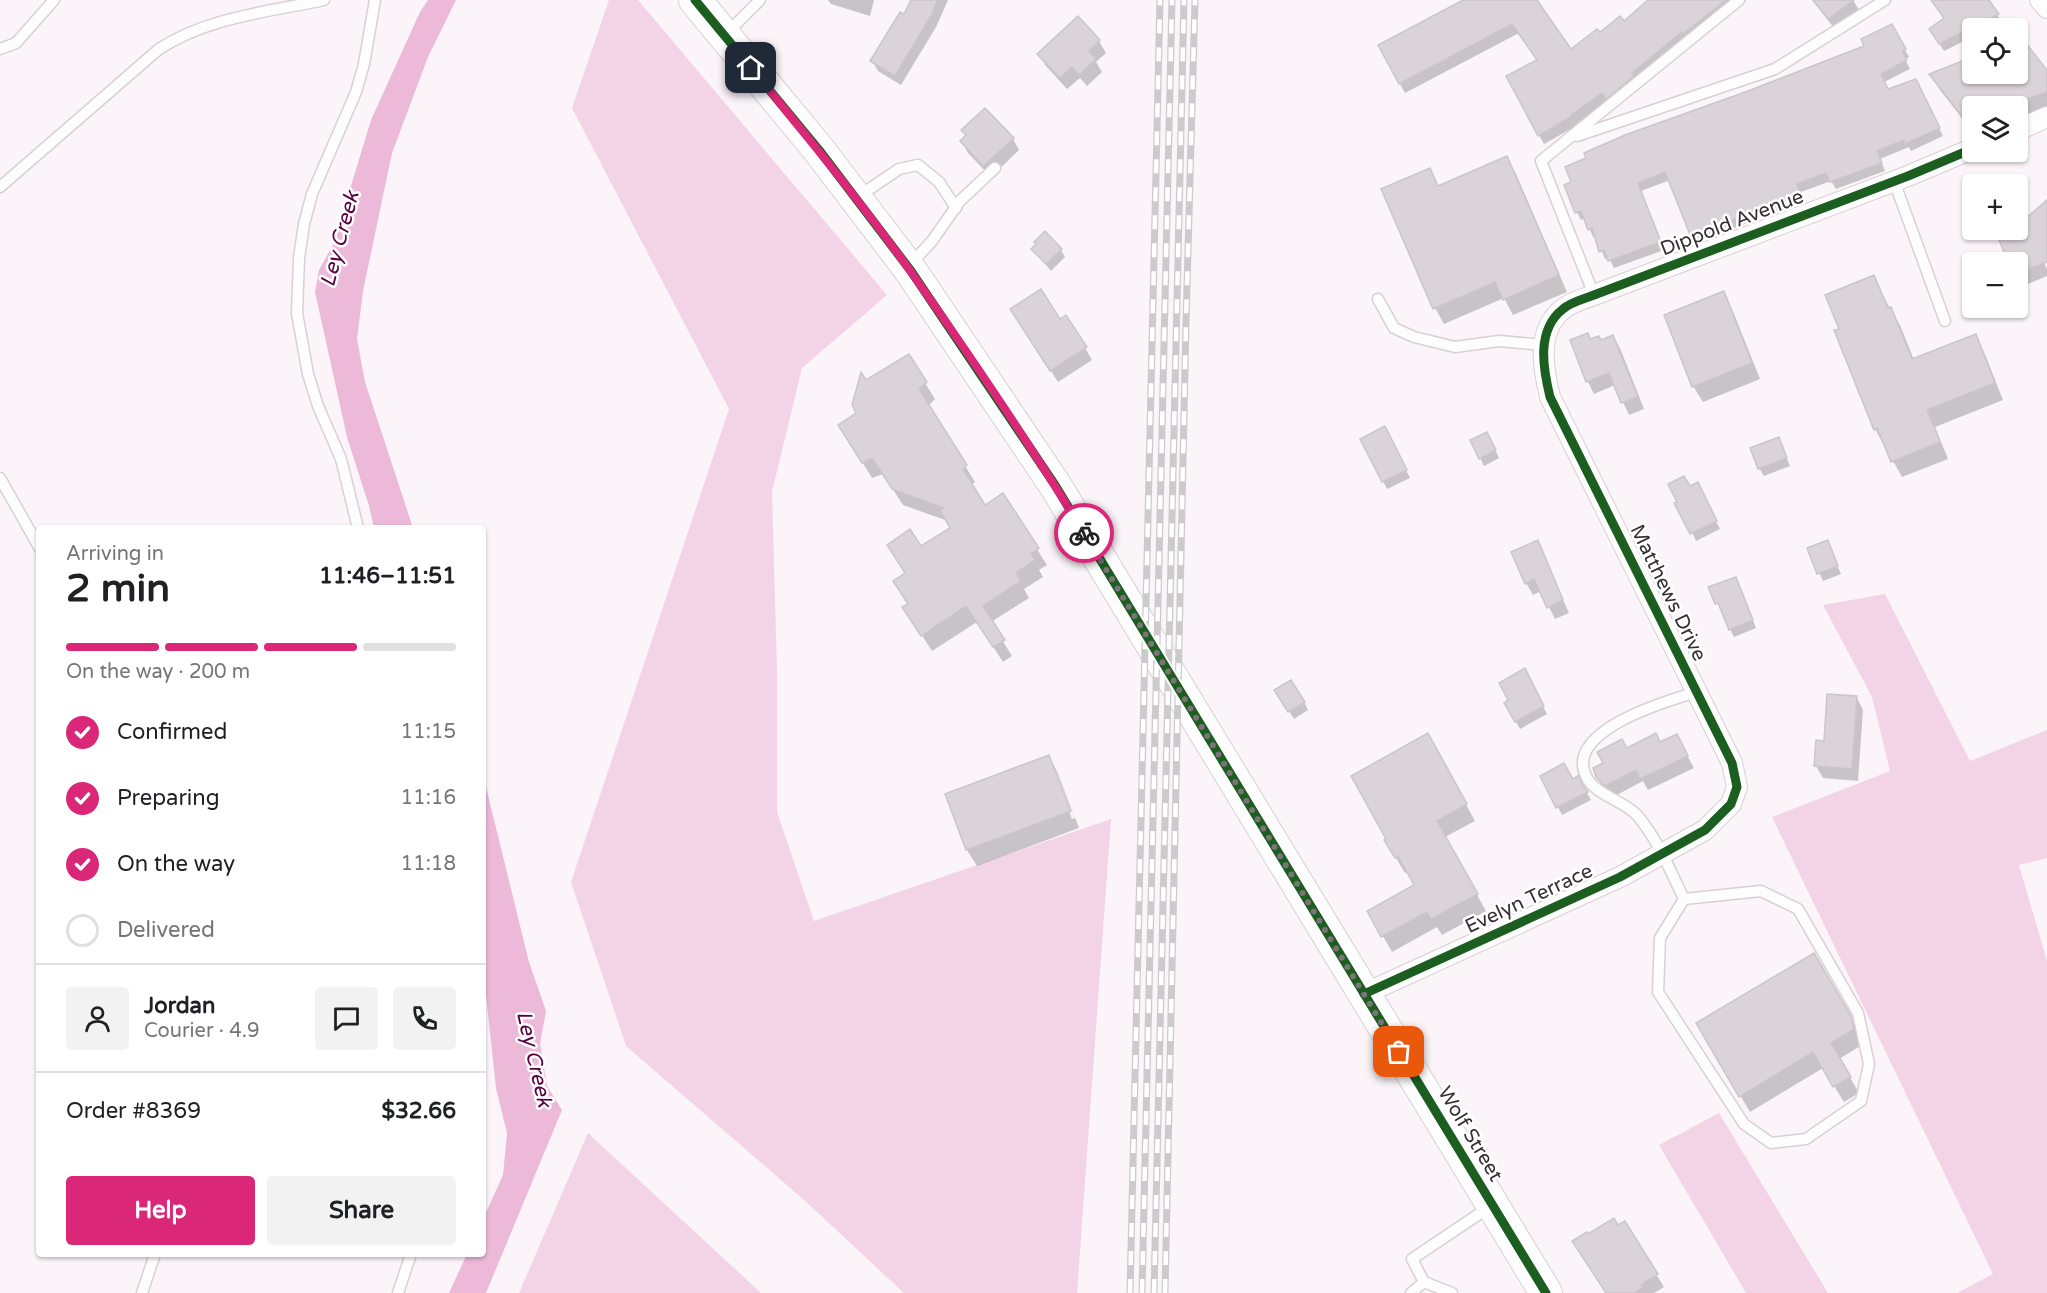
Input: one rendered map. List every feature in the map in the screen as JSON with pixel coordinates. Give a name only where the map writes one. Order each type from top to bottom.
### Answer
[{"type":"main road","name":"Wolf Street","points":[[695,0],[908,267],[1055,485],[1546,1293]]},
{"type":"street","points":[[2040,0],[2047,8]]},
{"type":"street","points":[[2028,126],[2047,117]]},
{"type":"street","name":"Dippold Avenue","points":[[1543,366],[1544,345],[1551,323],[1564,308],[1894,181],[1962,152]]},
{"type":"street","name":"Matthews Drive","points":[[1543,366],[1550,397],[1732,763],[1737,787],[1731,804],[1705,830]]},
{"type":"street","name":"Evelyn Terrace","points":[[1364,994],[1620,877],[1705,830]]},
{"type":"lane","points":[[0,49],[16,43],[54,0]]},
{"type":"lane","points":[[0,187],[159,48],[179,36],[216,22],[324,0]]},
{"type":"lane","points":[[357,525],[341,459],[318,406],[308,374],[297,313],[299,258],[304,224],[312,194],[356,92],[364,64],[375,0]]},
{"type":"lane","points":[[724,35],[760,0]]},
{"type":"lane","points":[[1594,295],[1541,161],[1739,0]]},
{"type":"lane","points":[[1570,138],[1775,69],[1885,0]]},
{"type":"lane","points":[[855,198],[899,169],[918,165],[939,182],[956,207]]},
{"type":"lane","points":[[908,267],[932,241],[956,207],[995,168]]},
{"type":"lane","points":[[1894,181],[1945,321]]},
{"type":"lane","points":[[1378,298],[1394,328],[1414,337],[1455,346],[1498,341],[1544,345]]},
{"type":"lane","points":[[0,478],[36,542]]},
{"type":"lane","points":[[1684,899],[1663,853],[1636,814],[1590,783],[1582,767],[1587,746],[1602,732],[1652,705],[1697,692]]},
{"type":"lane","points":[[1761,891],[1798,909],[1858,1013],[1869,1064],[1861,1101],[1806,1139],[1770,1143],[1744,1124],[1658,992],[1660,938],[1684,899],[1761,891]]},
{"type":"lane","points":[[1452,1293],[1424,1282],[1412,1259],[1492,1205]]},
{"type":"lane","points":[[142,1293],[153,1257]]},
{"type":"lane","points":[[398,1293],[410,1257]]},
{"type":"lane","points":[[1411,1293],[1424,1282]]},
{"type":"shaded area","points":[[609,0],[638,0],[887,295],[802,368],[772,492],[777,670],[777,812],[814,921],[1111,819],[1077,1293],[904,1293],[803,1199],[626,1046],[571,882],[729,409],[572,108]]},
{"type":"shaded area","points":[[1885,594],[1970,761],[2047,730],[2047,858],[2019,865],[2047,961],[2047,1293],[1957,1293],[1993,1274],[1772,817],[1890,771],[1872,697],[1823,605]]},
{"type":"shaded area","points":[[1719,1113],[1828,1293],[1746,1293],[1659,1145]]},
{"type":"shaded area","points":[[588,1133],[761,1293],[519,1293]]},
{"type":"water","name":"Ley Creek","points":[[428,0],[456,0],[428,57],[392,153],[363,291],[357,339],[365,382],[412,525],[373,525],[347,437],[315,292],[319,270],[333,245],[371,120],[420,12]]},
{"type":"water","name":"Ley Creek","points":[[486,787],[529,962],[546,1011],[540,1044],[547,1086],[562,1110],[486,1293],[449,1293],[466,1257],[486,1257],[486,1212],[503,1175],[507,1133],[496,1088],[486,995]]},
{"type":"building","points":[[911,0],[938,0],[895,76],[870,61],[900,12],[904,14]]},
{"type":"building","points":[[1463,0],[1537,0],[1571,49],[1597,29],[1600,32],[1620,16],[1624,21],[1648,0],[1726,0],[1632,73],[1634,76],[1606,99],[1602,93],[1572,116],[1538,136],[1506,76],[1537,60],[1512,24],[1399,84],[1378,45]]},
{"type":"building","points":[[1813,0],[1854,0],[1828,19]]},
{"type":"building","points":[[1931,0],[1989,0],[1999,14],[1991,18],[1962,18],[1962,32],[1939,44],[1929,29],[1944,18]]},
{"type":"building","points":[[1078,16],[1100,40],[1089,51],[1096,59],[1079,75],[1072,67],[1060,78],[1037,54]]},
{"type":"building","points":[[1892,24],[1906,49],[1902,51],[1907,60],[1881,74],[1888,89],[1916,79],[1940,128],[1905,144],[1904,140],[1877,151],[1882,163],[1830,182],[1826,173],[1797,184],[1800,193],[1691,237],[1665,172],[1638,183],[1661,242],[1608,261],[1604,250],[1599,252],[1592,228],[1588,230],[1581,211],[1575,213],[1564,185],[1571,182],[1565,167],[1586,158],[1584,153],[1625,135],[1864,46],[1861,39]]},
{"type":"building","points":[[2028,46],[2047,70],[2047,92],[2028,99],[2028,96],[1962,96],[1962,116],[1929,74],[1962,61],[1962,84],[2028,84]]},
{"type":"building","points":[[985,108],[1014,138],[983,166],[960,141],[966,135],[961,130]]},
{"type":"building","points":[[1507,156],[1559,275],[1503,300],[1495,282],[1433,309],[1381,189],[1430,168],[1438,186]]},
{"type":"building","points":[[2047,200],[2047,262],[2028,269],[2028,252],[2004,252],[1999,240],[2028,240],[2028,216]]},
{"type":"building","points":[[1045,231],[1062,249],[1046,264],[1031,249],[1036,244],[1034,242]]},
{"type":"building","points":[[1874,275],[1888,308],[1891,307],[1912,359],[1976,334],[1995,383],[1927,410],[1940,442],[1891,462],[1877,428],[1874,430],[1834,330],[1839,329],[1825,295]]},
{"type":"building","points":[[1041,289],[1060,319],[1066,315],[1087,347],[1050,371],[1010,309]]},
{"type":"building","points":[[1724,291],[1752,363],[1692,387],[1664,315]]},
{"type":"building","points":[[1588,333],[1590,339],[1599,336],[1601,340],[1613,335],[1638,397],[1621,403],[1609,373],[1586,382],[1570,340]]},
{"type":"building","points":[[909,354],[927,382],[919,389],[967,465],[963,469],[985,505],[1003,493],[1039,548],[1031,554],[1035,560],[1016,573],[1021,581],[983,606],[1005,640],[993,647],[966,606],[921,636],[902,607],[908,604],[893,581],[905,573],[887,545],[910,529],[921,546],[950,528],[940,510],[944,508],[892,489],[872,458],[862,463],[838,425],[856,413],[852,405],[861,372],[866,380]]},
{"type":"building","points":[[1385,426],[1407,470],[1382,482],[1360,439]]},
{"type":"building","points":[[1487,432],[1496,450],[1479,459],[1470,440]]},
{"type":"building","points":[[1779,437],[1787,458],[1758,469],[1750,448]]},
{"type":"building","points":[[1684,476],[1690,486],[1698,482],[1717,521],[1690,534],[1674,503],[1677,502],[1668,484]]},
{"type":"building","points":[[1538,540],[1563,600],[1547,608],[1534,579],[1525,584],[1511,552]]},
{"type":"building","points":[[1828,540],[1838,566],[1817,574],[1807,548]]},
{"type":"building","points":[[1736,577],[1753,620],[1729,630],[1718,603],[1715,604],[1708,587]]},
{"type":"building","points":[[1525,668],[1544,706],[1515,722],[1504,703],[1508,700],[1499,683]]},
{"type":"building","points":[[1291,680],[1305,702],[1288,712],[1274,690]]},
{"type":"building","points":[[1827,694],[1857,696],[1852,769],[1814,766],[1816,740],[1824,741]]},
{"type":"building","points":[[1428,733],[1467,804],[1437,821],[1478,894],[1431,919],[1427,912],[1381,937],[1367,911],[1414,885],[1398,856],[1395,858],[1384,840],[1386,839],[1351,776]]},
{"type":"building","points":[[1656,733],[1660,742],[1677,734],[1688,756],[1640,779],[1636,770],[1605,786],[1596,777],[1593,768],[1603,763],[1597,752],[1622,739],[1627,748]]},
{"type":"building","points":[[1049,755],[1071,811],[966,850],[945,794]]},
{"type":"building","points":[[1564,763],[1573,779],[1579,775],[1588,792],[1556,808],[1540,776]]},
{"type":"building","points":[[1814,953],[1851,1016],[1854,1029],[1831,1043],[1851,1077],[1833,1087],[1813,1052],[1739,1097],[1696,1023]]},
{"type":"building","points":[[1614,1218],[1618,1225],[1625,1221],[1658,1274],[1641,1285],[1643,1287],[1634,1293],[1606,1293],[1572,1241]]},
{"type":"railway","points":[[1130,1293],[1160,0]]},
{"type":"railway","points":[[1142,1293],[1172,0]]},
{"type":"railway","points":[[1154,1293],[1184,0]]},
{"type":"railway","points":[[1165,1293],[1195,0]]},
{"type":"cycle path","points":[[695,0],[819,150],[911,271],[1055,485],[1546,1293]]},
{"type":"cycle path","points":[[1364,994],[1620,877],[1705,830],[1731,804],[1737,787],[1732,763],[1550,397],[1545,374],[1544,350],[1545,338],[1554,318],[1566,307],[1578,301],[1908,176],[1962,153]]},
{"type":"way so far","points":[[1084,533],[1399,1052]]},
{"type":"route","points":[[751,68],[819,150],[911,271],[1055,485],[1084,533]]}]
